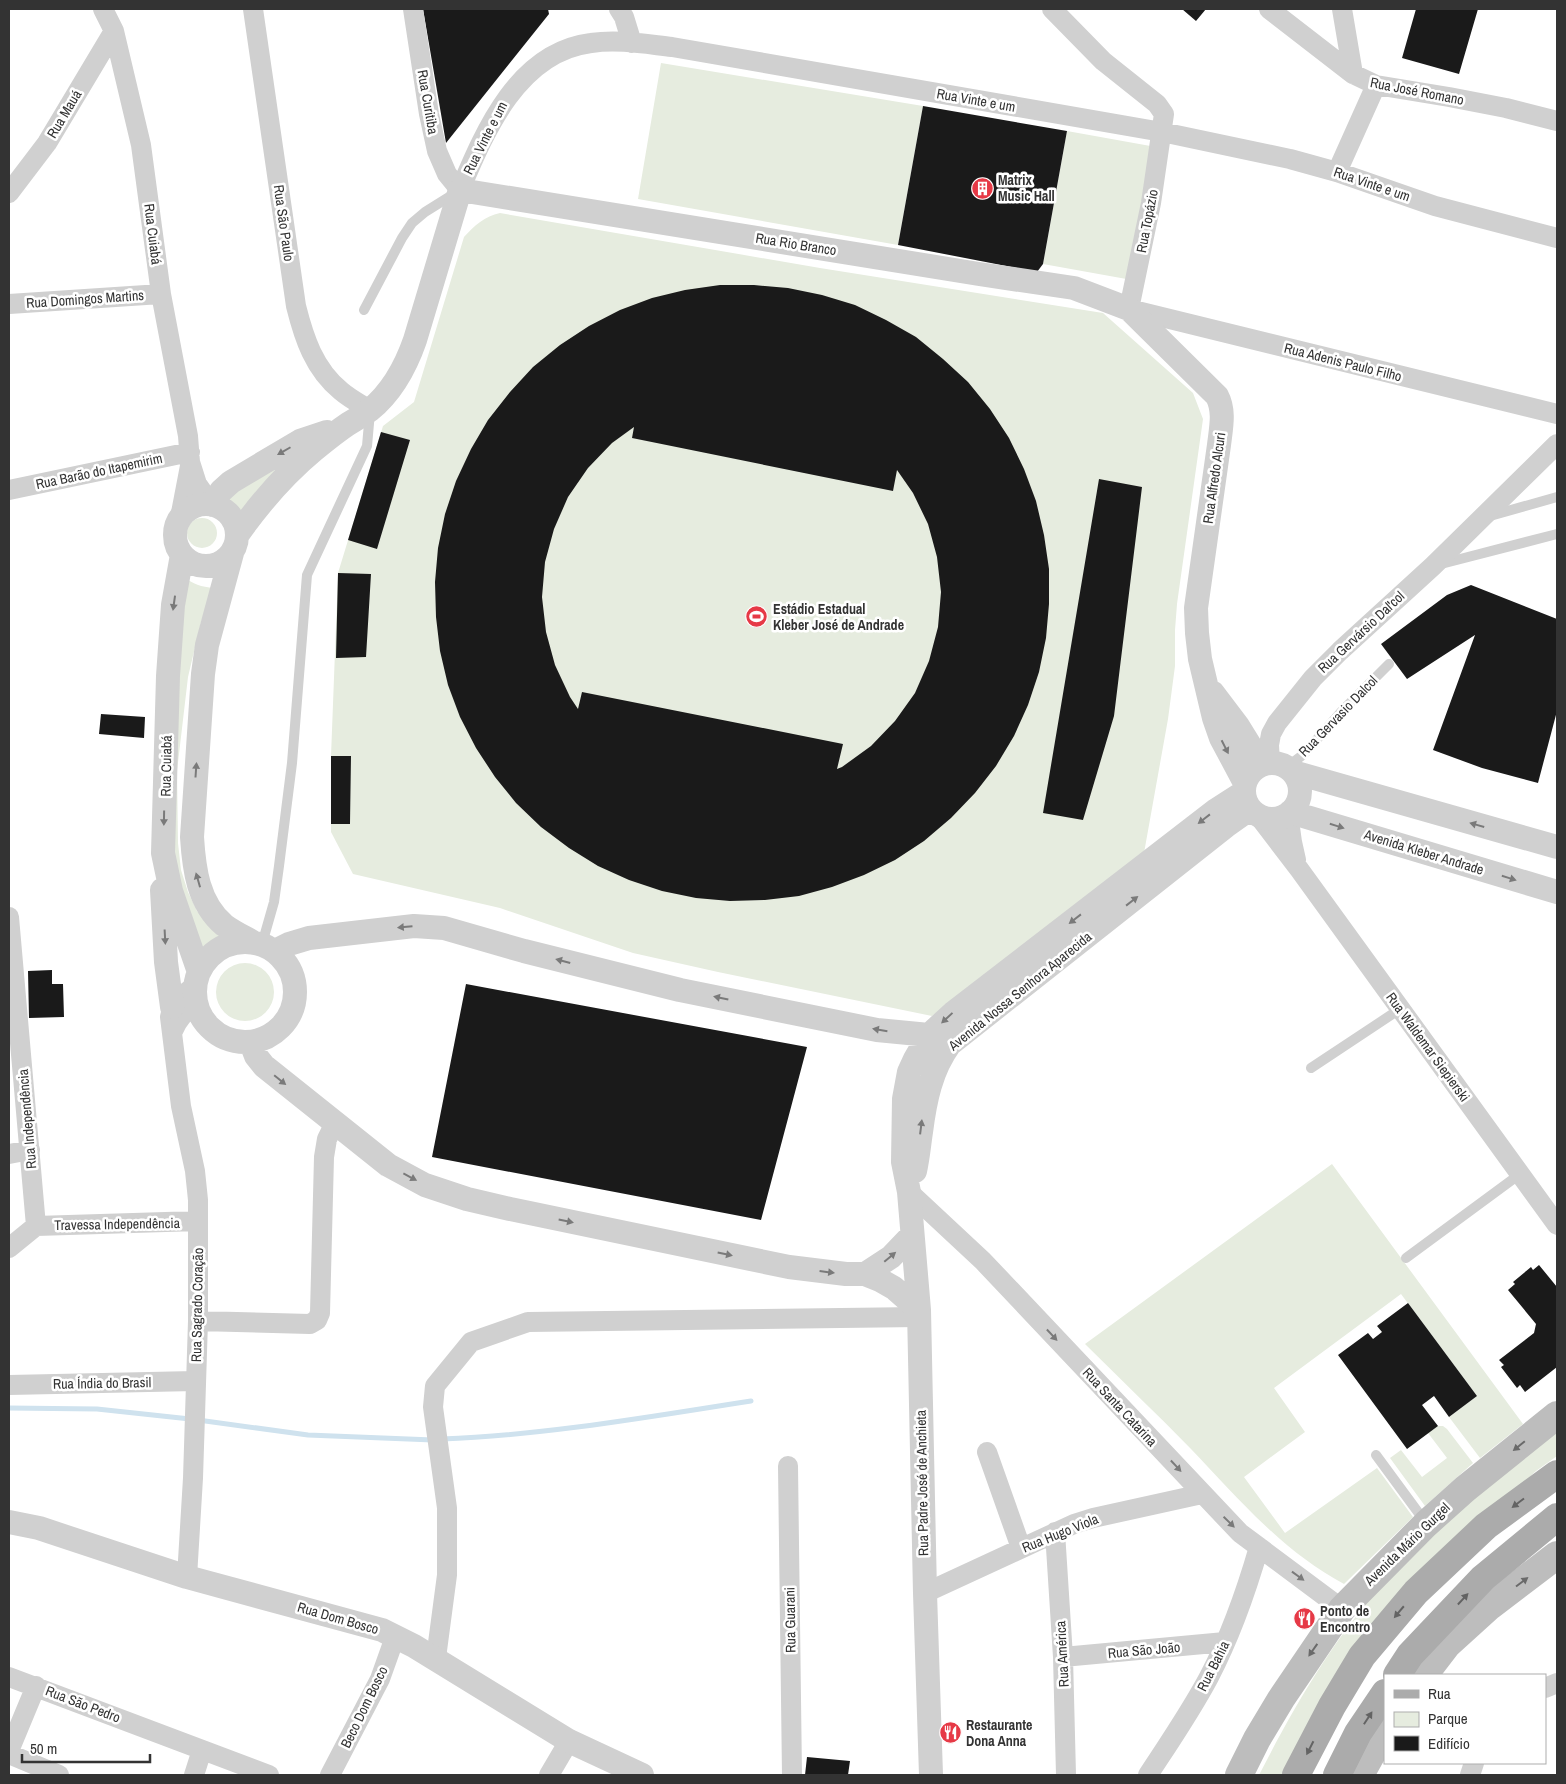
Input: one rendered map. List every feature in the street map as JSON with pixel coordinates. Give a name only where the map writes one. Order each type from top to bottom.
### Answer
[{"type":"main road","name":"Avenida Mário Gurgel","points":[[1240,1775],[1281,1699],[1342,1609],[1426,1524],[1465,1489],[1557,1415]]},
{"type":"main road","points":[[1296,1775],[1332,1706],[1362,1656],[1416,1592],[1486,1526],[1557,1474]]},
{"type":"main road","points":[[1398,1674],[1410,1655],[1483,1578],[1557,1518]]},
{"type":"main road","points":[[1425,1674],[1447,1645],[1490,1606],[1557,1555]]},
{"type":"main road","points":[[1337,1775],[1358,1733],[1384,1694]]},
{"type":"main road","points":[[1360,1775],[1384,1732]]},
{"type":"street","name":"Rua Cuiabá","points":[[103,9],[114,31],[142,145],[161,294],[188,436],[190,457],[197,484],[212,504]]},
{"type":"street","name":"Rua São Paulo","points":[[253,9],[296,306],[302,332],[317,365],[340,390],[370,410]]},
{"type":"street","name":"Rua Curitiba","points":[[413,9],[429,114],[437,151],[447,174],[460,190]]},
{"type":"street","points":[[619,9],[624,17],[632,43]]},
{"type":"street","name":"Rua Topázio","points":[[1052,9],[1103,61],[1157,104],[1164,114],[1151,203],[1129,310]]},
{"type":"street","name":"Rua José Romano","points":[[1269,9],[1353,74],[1376,85],[1506,108],[1557,121]]},
{"type":"street","points":[[1342,9],[1353,74]]},
{"type":"street","name":"Rua Mauá","points":[[9,190],[47,144],[114,31]]},
{"type":"street","name":"Rua Vinte e um","points":[[460,190],[473,159],[507,96],[528,74],[546,59],[572,46],[598,42],[632,43],[681,49],[1162,132],[1290,159],[1337,172],[1435,206],[1557,238]]},
{"type":"street","points":[[1337,172],[1376,85]]},
{"type":"street","points":[[235,543],[236,524],[223,508],[212,504],[190,508],[180,518],[176,527],[177,547],[189,562],[198,566],[208,567],[218,565],[226,560],[257,507],[314,450],[370,410],[382,398],[408,361],[460,190]]},
{"type":"street","name":"Rua Rio Branco","points":[[460,190],[1074,288],[1129,310]]},
{"type":"street","name":"Rua Domingos Martins","points":[[9,304],[161,294]]},
{"type":"street","name":"Rua Adenis Paulo Filho","points":[[1129,310],[1557,414]]},
{"type":"street","name":"Rua Alfredo Alcuri","points":[[1129,310],[1217,396],[1221,404],[1222,421],[1196,608],[1200,659],[1206,684],[1221,738],[1249,800]]},
{"type":"street","points":[[212,504],[230,482],[300,441],[346,426]]},
{"type":"street","name":"Rua Gervársio Dal'col","points":[[1278,767],[1269,745],[1271,734],[1313,678],[1432,566],[1557,444]]},
{"type":"street","name":"Rua Cuiabá","points":[[180,518],[190,457]]},
{"type":"street","name":"Rua Barão do Itapemirim","points":[[9,490],[190,457]]},
{"type":"street","name":"Rua Cuiabá","points":[[235,543],[206,645],[192,837],[193,860],[198,882],[207,904],[225,926],[262,945]]},
{"type":"street","name":"Rua Cuiabá","points":[[182,555],[173,605],[169,667],[163,853],[196,988]]},
{"type":"street","name":"Rua Alfredo Alcuri","points":[[1206,684],[1238,726],[1278,767]]},
{"type":"street","points":[[1278,767],[1298,780],[1300,788],[1299,797],[1296,805],[1289,812],[1273,819],[1265,818],[1249,800],[1248,776],[1254,769],[1278,767],[1335,786],[1557,847]]},
{"type":"street","name":"Rua Waldemar Siepierski","points":[[1249,800],[1557,1225]]},
{"type":"street","name":"Avenida Nossa Senhora Aparecida","points":[[909,1192],[902,1162],[905,1092],[914,1059],[928,1035],[986,986],[1216,810],[1249,800]]},
{"type":"street","name":"Avenida Nossa Senhora Aparecida","points":[[909,1192],[916,1166],[923,1109],[928,1090],[940,1058],[950,1044],[1219,832],[1249,800]]},
{"type":"street","name":"Rua Waldemar Siepierski","points":[[1289,812],[1292,842],[1299,869]]},
{"type":"street","name":"Avenida Kleber Andrade","points":[[1289,812],[1557,892]]},
{"type":"street","points":[[163,853],[162,890],[166,962],[172,1007]]},
{"type":"street","name":"Rua Independência","points":[[9,917],[12,989],[30,1150],[36,1226]]},
{"type":"street","points":[[171,1035],[177,1020],[185,1012],[207,958],[220,948],[234,942],[262,945],[289,944],[309,938],[414,926],[444,928],[573,964],[680,990],[877,1030],[928,1035]]},
{"type":"street","points":[[196,988],[201,1018],[210,1030],[222,1038],[236,1042],[251,1043],[265,1039],[278,1030],[288,1019],[294,1005],[296,990],[293,975],[286,961],[262,945]]},
{"type":"street","points":[[172,1007],[178,999],[196,988]]},
{"type":"street","name":"Rua Sagrado Coração","points":[[172,1007],[170,1018],[171,1035],[181,1106],[195,1171],[198,1222],[198,1321],[193,1478],[187,1577]]},
{"type":"street","points":[[251,1043],[256,1056],[264,1066],[388,1165],[425,1185],[467,1199],[789,1267],[846,1274],[865,1274],[894,1288],[919,1313]]},
{"type":"street","points":[[198,1321],[310,1324],[317,1320],[320,1314],[324,1157],[327,1139],[335,1123]]},
{"type":"street","points":[[9,1154],[30,1150]]},
{"type":"street","name":"Rua Padre José de Anchieta","points":[[909,1192],[919,1313],[931,1775]]},
{"type":"street","name":"Rua Santa Catarina","points":[[909,1192],[983,1261],[1240,1533],[1342,1609]]},
{"type":"street","name":"Travessa Independência","points":[[36,1226],[198,1222]]},
{"type":"street","points":[[9,1248],[36,1226]]},
{"type":"street","points":[[865,1274],[891,1258],[912,1235]]},
{"type":"street","points":[[436,1658],[447,1575],[448,1508],[433,1407],[435,1386],[471,1342],[528,1322],[919,1313]]},
{"type":"street","name":"Rua Índia do Brasil","points":[[9,1385],[195,1381]]},
{"type":"street","points":[[987,1452],[1021,1548]]},
{"type":"street","name":"Rua Guarani","points":[[788,1466],[792,1775]]},
{"type":"street","name":"Rua Hugo Viola","points":[[925,1593],[1055,1532],[1093,1518],[1202,1494]]},
{"type":"street","name":"Rua Dom Bosco","points":[[9,1522],[39,1528],[187,1577],[382,1630],[436,1658],[569,1741],[642,1775]]},
{"type":"street","name":"Rua América","points":[[1055,1532],[1064,1657],[1066,1775]]},
{"type":"street","name":"Rua Bahia","points":[[1148,1775],[1209,1677],[1245,1596],[1259,1547]]},
{"type":"street","name":"Beco Dom Bosco","points":[[330,1775],[380,1679],[395,1637]]},
{"type":"street","name":"Rua São João","points":[[1064,1657],[1225,1642]]},
{"type":"street","name":"Rua São Pedro","points":[[9,1677],[269,1775]]},
{"type":"street","points":[[36,1686],[9,1752],[58,1775]]},
{"type":"street","points":[[549,1775],[569,1741]]},
{"type":"street","points":[[194,1775],[202,1750]]},
{"type":"lane","points":[[364,310],[402,238],[412,223],[424,212],[460,190]]},
{"type":"lane","points":[[262,945],[274,902],[292,763],[307,575],[367,446],[370,410]]},
{"type":"lane","name":"Rua Gervársio Dal'col","points":[[1482,518],[1557,497]]},
{"type":"lane","points":[[1432,566],[1557,534]]},
{"type":"lane","name":"Rua Gervasio Dalcol","points":[[1278,767],[1304,754],[1341,712],[1389,664]]},
{"type":"lane","points":[[1311,1068],[1400,1009]]},
{"type":"lane","points":[[1406,1258],[1520,1174]]},
{"type":"lane","points":[[1376,1455],[1426,1524]]},
{"type":"green space","points":[[661,63],[923,106],[898,245],[638,199]]},
{"type":"green space","points":[[1067,131],[1156,147],[1132,280],[1043,264]]},
{"type":"green space","name":"Estádio Estadual Kleber José de Andrade","points":[[500,213],[820,268],[1103,313],[1193,393],[1203,419],[1177,604],[1175,666],[1168,719],[1144,853],[932,1016],[633,953],[500,908],[353,874],[331,832],[331,756],[338,573],[383,426],[414,402],[464,237],[489,216]]},
{"type":"green space","points":[[306,444],[239,521],[230,509],[218,501]]},
{"type":"green space","points":[[202,518],[212,523],[217,533],[212,543],[202,548],[192,543],[187,533],[192,523]]},
{"type":"green space","points":[[184,577],[198,585],[214,588],[201,622],[188,677],[177,771],[178,843],[181,870],[197,911],[222,937],[202,952],[170,865]]},
{"type":"green space","points":[[245,963],[261,968],[269,976],[274,992],[269,1008],[261,1016],[245,1021],[229,1016],[221,1008],[216,992],[221,976],[229,968]]},
{"type":"green space","points":[[1332,1164],[1523,1424],[1480,1458],[1449,1417],[1477,1396],[1401,1294],[1274,1388],[1305,1432],[1244,1477],[1285,1533],[1377,1468],[1413,1517],[1344,1584],[1322,1571],[1281,1540],[1085,1344]]},
{"type":"green space","points":[[1438,1426],[1443,1426],[1447,1429],[1473,1463],[1425,1506],[1390,1458],[1401,1450],[1422,1477],[1447,1458],[1428,1433]]},
{"type":"green space","points":[[1557,1432],[1557,1456],[1536,1471],[1405,1594],[1288,1775],[1259,1775],[1286,1724],[1316,1674],[1348,1627],[1385,1582],[1447,1522]]},
{"type":"building","points":[[423,9],[548,9],[549,14],[446,143]]},
{"type":"building","points":[[1182,9],[1206,9],[1196,21]]},
{"type":"building","points":[[1416,9],[1478,9],[1459,74],[1402,58]]},
{"type":"building","name":"Matrix Music Hall","points":[[923,106],[1067,131],[1043,264],[1037,272],[898,245]]},
{"type":"building","points":[[720,285],[788,288],[822,295],[855,305],[916,337],[968,382],[990,409],[1009,438],[1024,469],[1036,501],[1044,535],[1049,569],[1049,604],[1046,638],[1039,672],[1028,705],[1014,736],[996,766],[975,793],[951,818],[924,841],[895,860],[864,875],[832,887],[799,896],[765,900],[730,901],[696,898],[662,891],[629,880],[598,866],[569,848],[541,827],[516,803],[495,777],[476,748],[460,717],[448,685],[440,651],[436,617],[435,582],[438,548],[445,514],[456,481],[471,449],[488,420],[533,367],[560,345],[589,326],[620,310],[652,298],[685,290]],"holes":[[[634,427],[632,438],[893,491],[897,470],[913,493],[928,524],[937,557],[941,592],[938,627],[929,661],[915,693],[895,721],[871,746],[842,767],[837,769],[843,744],[582,692],[578,709],[570,697],[555,665],[546,632],[542,597],[545,562],[554,529],[568,497],[588,468],[612,443]]]},
{"type":"building","points":[[381,432],[410,440],[377,549],[348,540]]},
{"type":"building","points":[[1099,479],[1142,487],[1114,716],[1083,820],[1043,813]]},
{"type":"building","points":[[338,573],[371,574],[366,657],[336,658]]},
{"type":"building","points":[[1471,585],[1557,619],[1557,711],[1538,783],[1482,768],[1433,750],[1475,635],[1407,679],[1381,644],[1447,595]]},
{"type":"building","points":[[101,714],[145,717],[144,738],[99,734]]},
{"type":"building","points":[[331,756],[351,756],[350,824],[331,824]]},
{"type":"building","points":[[52,970],[52,984],[63,984],[64,1017],[29,1018],[28,971]]},
{"type":"building","points":[[466,984],[807,1047],[761,1220],[432,1157]]},
{"type":"building","points":[[1539,1265],[1557,1287],[1557,1367],[1525,1392],[1520,1385],[1517,1388],[1501,1367],[1504,1365],[1499,1360],[1534,1333],[1536,1324],[1508,1290],[1515,1284],[1513,1282],[1531,1267],[1533,1270]]},
{"type":"building","points":[[1408,1303],[1477,1396],[1449,1417],[1434,1396],[1422,1405],[1438,1426],[1407,1449],[1338,1355],[1368,1333],[1373,1339],[1382,1332],[1377,1326]]},
{"type":"building","points":[[807,1757],[850,1761],[848,1775],[805,1775]]},
{"type":"waterway","points":[[442,1439],[520,1434],[636,1419],[751,1401]]},
{"type":"waterway","points":[[9,1408],[97,1409],[190,1419]]},
{"type":"waterway","points":[[198,1420],[308,1435],[433,1440]]},
{"type":"place","name":"Matrix Music Hall","points":[[982,188]]},
{"type":"place","name":"Estádio Estadual Kleber José de Andrade","points":[[757,617]]},
{"type":"place","name":"Ponto de Encontro","points":[[1304,1619]]},
{"type":"place","name":"Restaurante Dona Anna","points":[[950,1733]]}]
